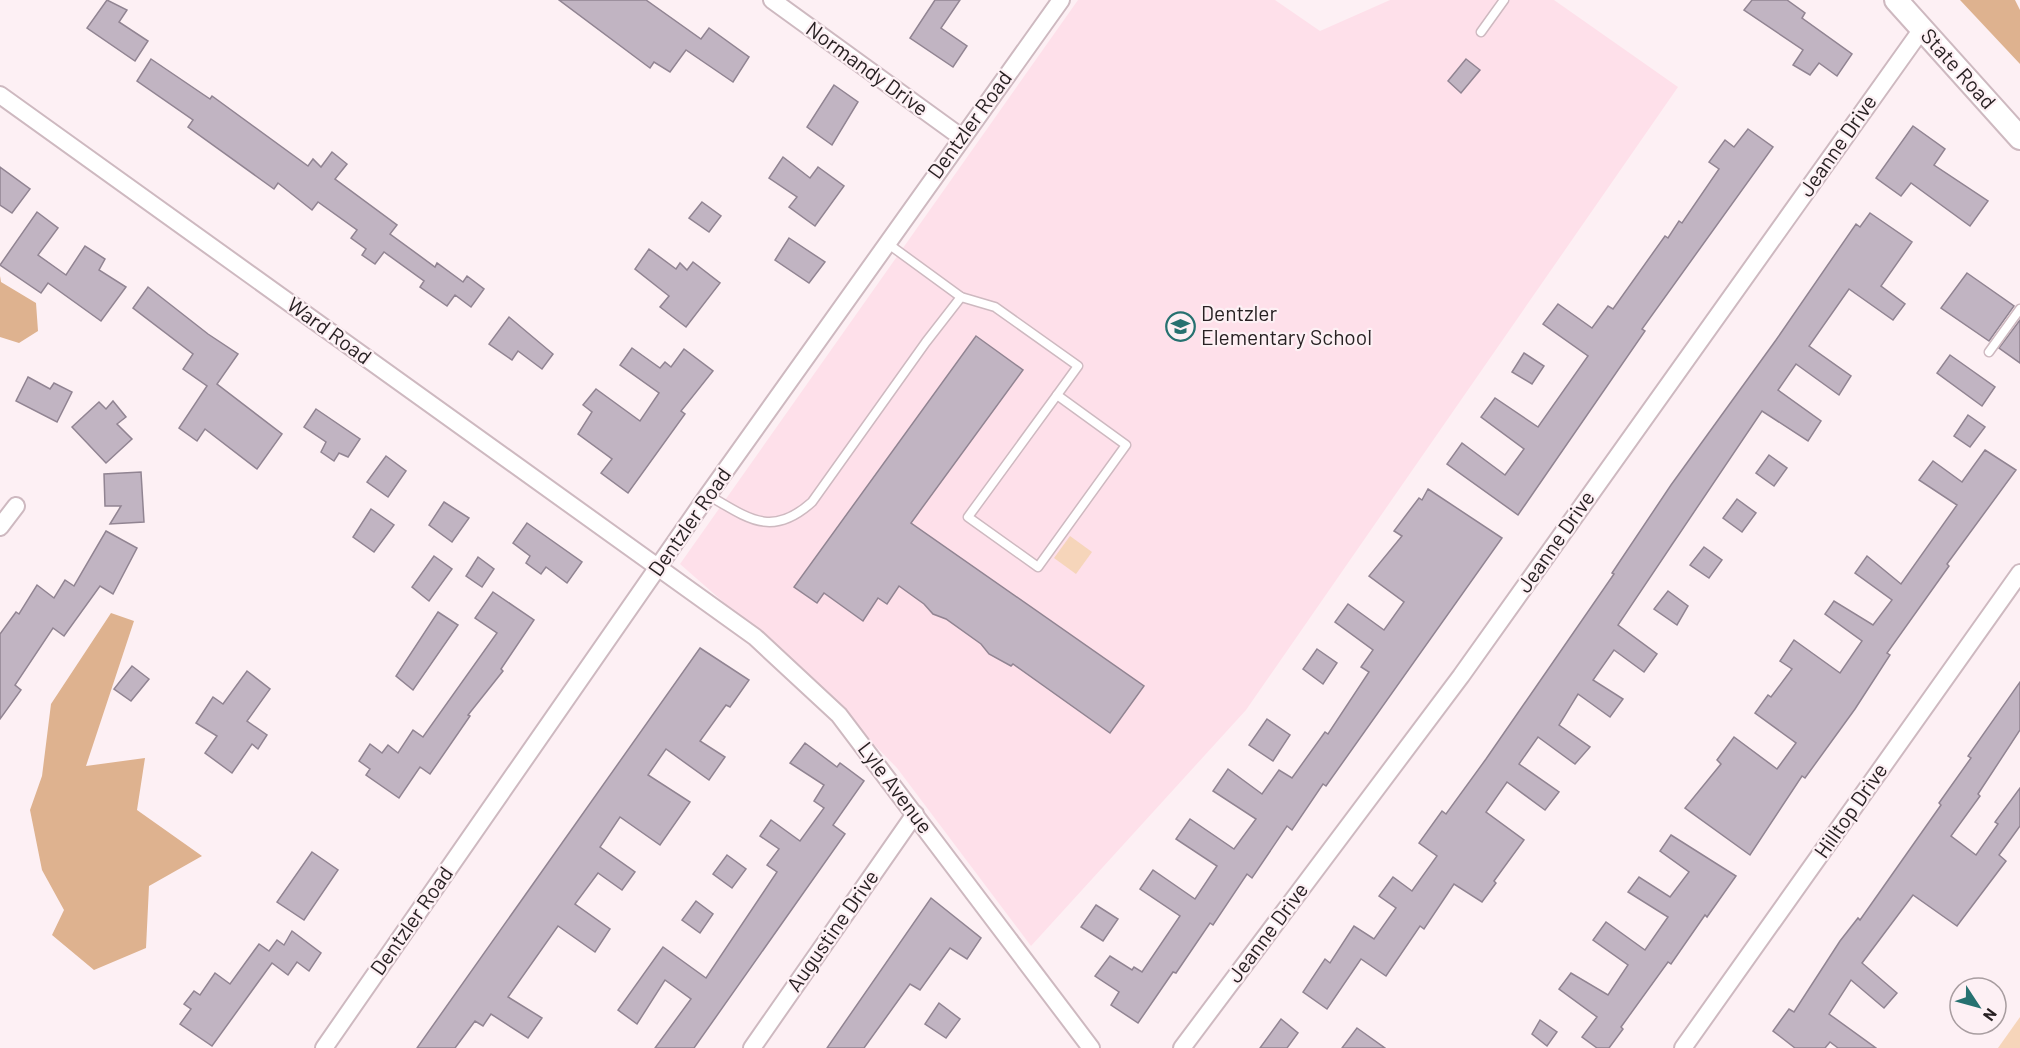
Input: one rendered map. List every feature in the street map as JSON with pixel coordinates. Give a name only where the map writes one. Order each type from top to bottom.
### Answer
[{"type":"main road","name":"State Road","points":[[1896,0],[2020,138]]},
{"type":"street","name":"Normandy Drive","points":[[772,0],[961,137]]},
{"type":"street","name":"Dentzler Road","points":[[324,1048],[658,566],[961,137],[1061,0]]},
{"type":"street","name":"Jeanne Drive","points":[[1182,1048],[1461,676],[1922,29]]},
{"type":"street","name":"Ward Road","points":[[0,95],[658,566]]},
{"type":"street","points":[[0,527],[16,506]]},
{"type":"street","name":"Lyle Avenue","points":[[658,566],[755,636],[839,715],[1091,1048]]},
{"type":"street","name":"Hilltop Drive","points":[[1683,1048],[2020,573]]},
{"type":"street","name":"Augustine Drive","points":[[752,1048],[915,814]]},
{"type":"lane","points":[[1481,32],[1504,0]]},
{"type":"lane","points":[[887,243],[961,297],[995,307],[1078,366],[968,517],[1038,567],[1126,445],[1057,395]]},
{"type":"lane","points":[[708,495],[754,519],[775,524],[796,517],[812,502],[926,342],[961,297]]},
{"type":"lane","points":[[1989,352],[2020,309]]},
{"type":"shaded area","name":"Dentzler Elementary School","points":[[1078,0],[1275,0],[1320,31],[1390,0],[1554,0],[1678,87],[1246,710],[1031,946],[897,768],[803,672],[680,564]]},
{"type":"shaded area","points":[[1960,0],[2015,0],[2020,10],[2020,64]]},
{"type":"shaded area","points":[[0,276],[1,282],[36,303],[38,331],[19,343],[0,337]]},
{"type":"shaded area","points":[[1070,536],[1092,552],[1076,574],[1054,558]]},
{"type":"shaded area","points":[[111,613],[134,621],[86,766],[145,758],[137,810],[202,856],[149,886],[146,948],[94,970],[52,935],[64,910],[42,870],[30,810],[42,776],[51,704]]},
{"type":"shaded area","points":[[2020,1017],[2020,1048],[1998,1048]]},
{"type":"building","points":[[107,0],[127,10],[119,22],[148,41],[135,61],[87,28]]},
{"type":"building","points":[[559,0],[646,0],[701,39],[709,28],[749,57],[733,82],[686,50],[670,72],[654,62],[650,68]]},
{"type":"building","points":[[935,0],[960,0],[941,28],[967,46],[953,67],[910,38]]},
{"type":"building","points":[[1752,0],[1787,0],[1805,13],[1802,18],[1852,54],[1837,76],[1819,63],[1810,75],[1793,65],[1803,50],[1744,10]]},
{"type":"building","points":[[151,59],[210,99],[212,96],[308,166],[313,159],[321,167],[332,152],[347,164],[335,179],[397,225],[390,234],[435,267],[437,263],[463,282],[467,276],[484,289],[471,307],[455,295],[447,306],[420,287],[424,281],[384,252],[375,264],[362,255],[366,249],[351,238],[357,230],[318,202],[312,210],[278,183],[274,189],[188,127],[193,120],[137,81]]},
{"type":"building","points":[[1466,59],[1480,70],[1461,93],[1448,81]]},
{"type":"building","points":[[834,85],[858,102],[832,145],[807,127]]},
{"type":"building","points":[[1913,126],[1945,149],[1934,165],[1988,201],[1970,226],[1911,183],[1901,196],[1876,178]]},
{"type":"building","points":[[1748,129],[1773,147],[1642,329],[1645,331],[1518,515],[1447,464],[1462,443],[1505,475],[1524,449],[1481,417],[1495,398],[1538,427],[1588,356],[1543,324],[1558,304],[1592,328],[1608,306],[1613,309],[1665,236],[1668,238],[1679,221],[1682,223],[1719,169],[1709,162],[1725,140],[1734,147]]},
{"type":"building","points":[[783,157],[810,178],[818,167],[844,186],[815,226],[789,207],[797,197],[769,178]]},
{"type":"building","points":[[0,167],[30,189],[12,213],[0,205]]},
{"type":"building","points":[[702,202],[721,216],[709,232],[689,218]]},
{"type":"building","points":[[37,212],[58,228],[38,255],[66,275],[85,246],[105,259],[99,270],[126,287],[101,321],[48,283],[41,293],[0,265]]},
{"type":"building","points":[[1870,213],[1912,242],[1881,286],[1905,304],[1893,320],[1849,289],[1809,346],[1851,376],[1839,395],[1796,364],[1778,390],[1821,421],[1808,441],[1762,411],[1618,625],[1657,654],[1644,672],[1614,650],[1593,680],[1623,699],[1610,717],[1578,694],[1559,725],[1590,747],[1575,764],[1538,737],[1519,764],[1559,792],[1545,810],[1507,782],[1486,812],[1524,840],[1494,881],[1496,883],[1482,902],[1454,884],[1424,929],[1420,926],[1386,976],[1361,959],[1327,1009],[1303,992],[1325,959],[1330,963],[1354,926],[1374,939],[1396,908],[1379,896],[1393,877],[1412,891],[1437,856],[1419,843],[1442,811],[1446,814],[1486,759],[1614,574],[1612,573],[1671,485],[1776,340],[1856,224],[1860,227]]},
{"type":"building","points":[[789,238],[825,262],[809,283],[775,260]]},
{"type":"building","points":[[649,249],[676,269],[680,263],[687,270],[693,262],[720,283],[686,327],[660,307],[669,296],[635,269]]},
{"type":"building","points":[[1967,273],[2014,306],[1989,341],[1941,308]]},
{"type":"building","points":[[148,287],[208,334],[238,354],[217,384],[282,434],[257,469],[205,429],[197,441],[179,428],[207,386],[183,369],[193,354],[133,308]]},
{"type":"building","points":[[509,317],[553,354],[542,369],[518,351],[512,360],[489,344]]},
{"type":"building","points":[[2020,320],[2020,363],[1999,348]]},
{"type":"building","points":[[976,336],[1023,370],[911,523],[1144,686],[1110,733],[1013,664],[1011,666],[989,654],[981,644],[946,619],[933,614],[924,604],[899,586],[887,604],[878,598],[863,621],[824,593],[817,603],[794,587]]},
{"type":"building","points":[[632,348],[660,368],[665,362],[671,367],[684,349],[713,371],[681,411],[685,414],[628,493],[601,473],[612,459],[578,434],[592,412],[583,405],[596,389],[640,421],[659,393],[620,365]]},
{"type":"building","points":[[1524,353],[1544,366],[1532,384],[1512,372]]},
{"type":"building","points":[[1950,355],[1995,387],[1982,406],[1937,373]]},
{"type":"building","points":[[28,377],[50,389],[54,383],[72,392],[57,422],[16,401]]},
{"type":"building","points":[[113,401],[126,417],[117,424],[132,439],[106,463],[72,427],[99,402],[106,409]]},
{"type":"building","points":[[316,409],[360,439],[348,457],[339,453],[334,461],[321,452],[326,442],[304,427]]},
{"type":"building","points":[[1968,415],[1985,427],[1970,447],[1954,436]]},
{"type":"building","points":[[1985,450],[2016,470],[1947,564],[1949,566],[1887,653],[1890,655],[1855,709],[1805,778],[1802,776],[1750,855],[1685,808],[1721,764],[1717,760],[1734,737],[1777,769],[1796,743],[1755,713],[1768,695],[1771,697],[1792,669],[1780,661],[1794,640],[1840,673],[1862,641],[1825,614],[1834,601],[1873,625],[1892,600],[1855,573],[1867,556],[1901,584],[1957,505],[1919,480],[1933,461],[1962,482]]},
{"type":"building","points":[[1769,455],[1787,468],[1774,486],[1756,473]]},
{"type":"building","points":[[386,456],[406,471],[388,497],[367,482]]},
{"type":"building","points":[[141,472],[144,522],[110,524],[121,506],[105,506],[104,474]]},
{"type":"building","points":[[1428,489],[1502,538],[1326,786],[1323,784],[1292,830],[1287,826],[1252,878],[1247,874],[1213,925],[1210,923],[1138,1023],[1111,1005],[1119,992],[1095,976],[1110,956],[1132,970],[1134,967],[1142,972],[1180,916],[1140,889],[1153,870],[1195,899],[1217,866],[1176,839],[1190,819],[1234,849],[1256,819],[1213,791],[1228,769],[1262,794],[1279,770],[1292,778],[1325,732],[1328,734],[1369,672],[1361,667],[1373,650],[1335,622],[1348,604],[1384,630],[1404,602],[1369,576],[1402,536],[1394,531],[1419,498],[1422,500]]},
{"type":"building","points":[[1737,499],[1756,513],[1742,532],[1723,518]]},
{"type":"building","points":[[444,502],[469,518],[452,542],[429,525]]},
{"type":"building","points":[[371,509],[394,525],[374,552],[353,537]]},
{"type":"building","points":[[527,523],[582,562],[567,583],[546,567],[541,574],[526,563],[530,556],[513,543]]},
{"type":"building","points":[[106,531],[137,548],[113,594],[100,586],[64,636],[53,628],[15,685],[21,690],[0,719],[0,634],[16,612],[19,614],[37,585],[54,598],[65,580],[74,586]]},
{"type":"building","points":[[1704,547],[1722,560],[1709,578],[1690,565]]},
{"type":"building","points":[[434,556],[452,569],[429,601],[412,587]]},
{"type":"building","points":[[478,557],[494,569],[482,587],[466,576]]},
{"type":"building","points":[[1668,591],[1688,606],[1677,625],[1654,609]]},
{"type":"building","points":[[493,592],[534,620],[501,669],[503,671],[468,715],[470,716],[430,774],[420,767],[399,798],[366,775],[370,769],[359,761],[370,744],[382,753],[388,745],[398,753],[413,730],[423,737],[497,633],[475,618]]},
{"type":"building","points":[[438,612],[458,625],[413,690],[396,676]]},
{"type":"building","points":[[700,648],[749,680],[730,707],[726,705],[700,741],[725,757],[709,780],[666,749],[648,775],[690,802],[660,845],[620,817],[600,847],[635,872],[622,890],[598,873],[575,904],[610,929],[595,952],[558,926],[508,997],[542,1018],[528,1038],[491,1014],[483,1026],[475,1021],[455,1048],[417,1048]]},
{"type":"building","points":[[1317,649],[1337,663],[1323,684],[1303,669]]},
{"type":"building","points":[[132,666],[149,679],[131,701],[114,689]]},
{"type":"building","points":[[247,671],[270,689],[247,721],[267,735],[258,749],[252,744],[232,773],[205,753],[217,736],[196,723],[213,697],[223,704]]},
{"type":"building","points":[[2020,682],[2020,730],[1978,794],[1980,796],[1951,836],[1976,855],[1998,824],[1995,822],[2020,788],[2020,826],[1999,855],[2006,861],[1957,926],[1913,895],[1862,963],[1897,993],[1884,1008],[1851,980],[1829,1014],[1876,1048],[1838,1048],[1830,1042],[1825,1048],[1795,1048],[1773,1031],[1789,1009],[1794,1012],[1840,941],[1858,918],[1860,920],[1941,805],[1939,803],[1971,758],[1968,756]]},
{"type":"building","points":[[1267,719],[1290,735],[1273,761],[1249,745]]},
{"type":"building","points":[[805,743],[837,767],[840,763],[864,781],[833,825],[845,834],[694,1048],[655,1048],[691,999],[665,980],[637,1024],[618,1010],[663,947],[706,978],[777,872],[767,865],[779,849],[760,836],[771,820],[800,841],[824,808],[814,801],[824,785],[790,763]]},
{"type":"building","points":[[1671,835],[1736,876],[1671,964],[1668,962],[1621,1027],[1623,1029],[1609,1048],[1597,1048],[1582,1037],[1597,1017],[1559,989],[1571,973],[1608,995],[1628,965],[1593,940],[1606,922],[1645,950],[1668,917],[1628,892],[1639,877],[1670,897],[1689,872],[1660,851]]},
{"type":"building","points":[[312,852],[338,870],[304,920],[277,902]]},
{"type":"building","points":[[727,855],[746,869],[732,888],[713,874]]},
{"type":"building","points":[[931,898],[981,938],[967,959],[950,948],[920,990],[910,984],[864,1048],[827,1048]]},
{"type":"building","points":[[696,901],[713,914],[700,933],[682,920]]},
{"type":"building","points":[[1096,905],[1118,919],[1103,941],[1081,927]]},
{"type":"building","points":[[292,931],[321,953],[309,971],[297,962],[288,975],[272,963],[212,1046],[180,1024],[191,1009],[184,1004],[194,991],[200,995],[215,973],[230,984],[259,944],[269,951],[277,940],[284,945]]},
{"type":"building","points":[[939,1003],[960,1019],[946,1038],[925,1024]]},
{"type":"building","points":[[1281,1019],[1298,1033],[1287,1048],[1260,1048]]},
{"type":"building","points":[[1540,1020],[1557,1032],[1547,1046],[1532,1034]]},
{"type":"building","points":[[1357,1028],[1385,1048],[1342,1048]]},
{"type":"place","name":"Dentzler Elementary School","points":[[1180,326]]}]
